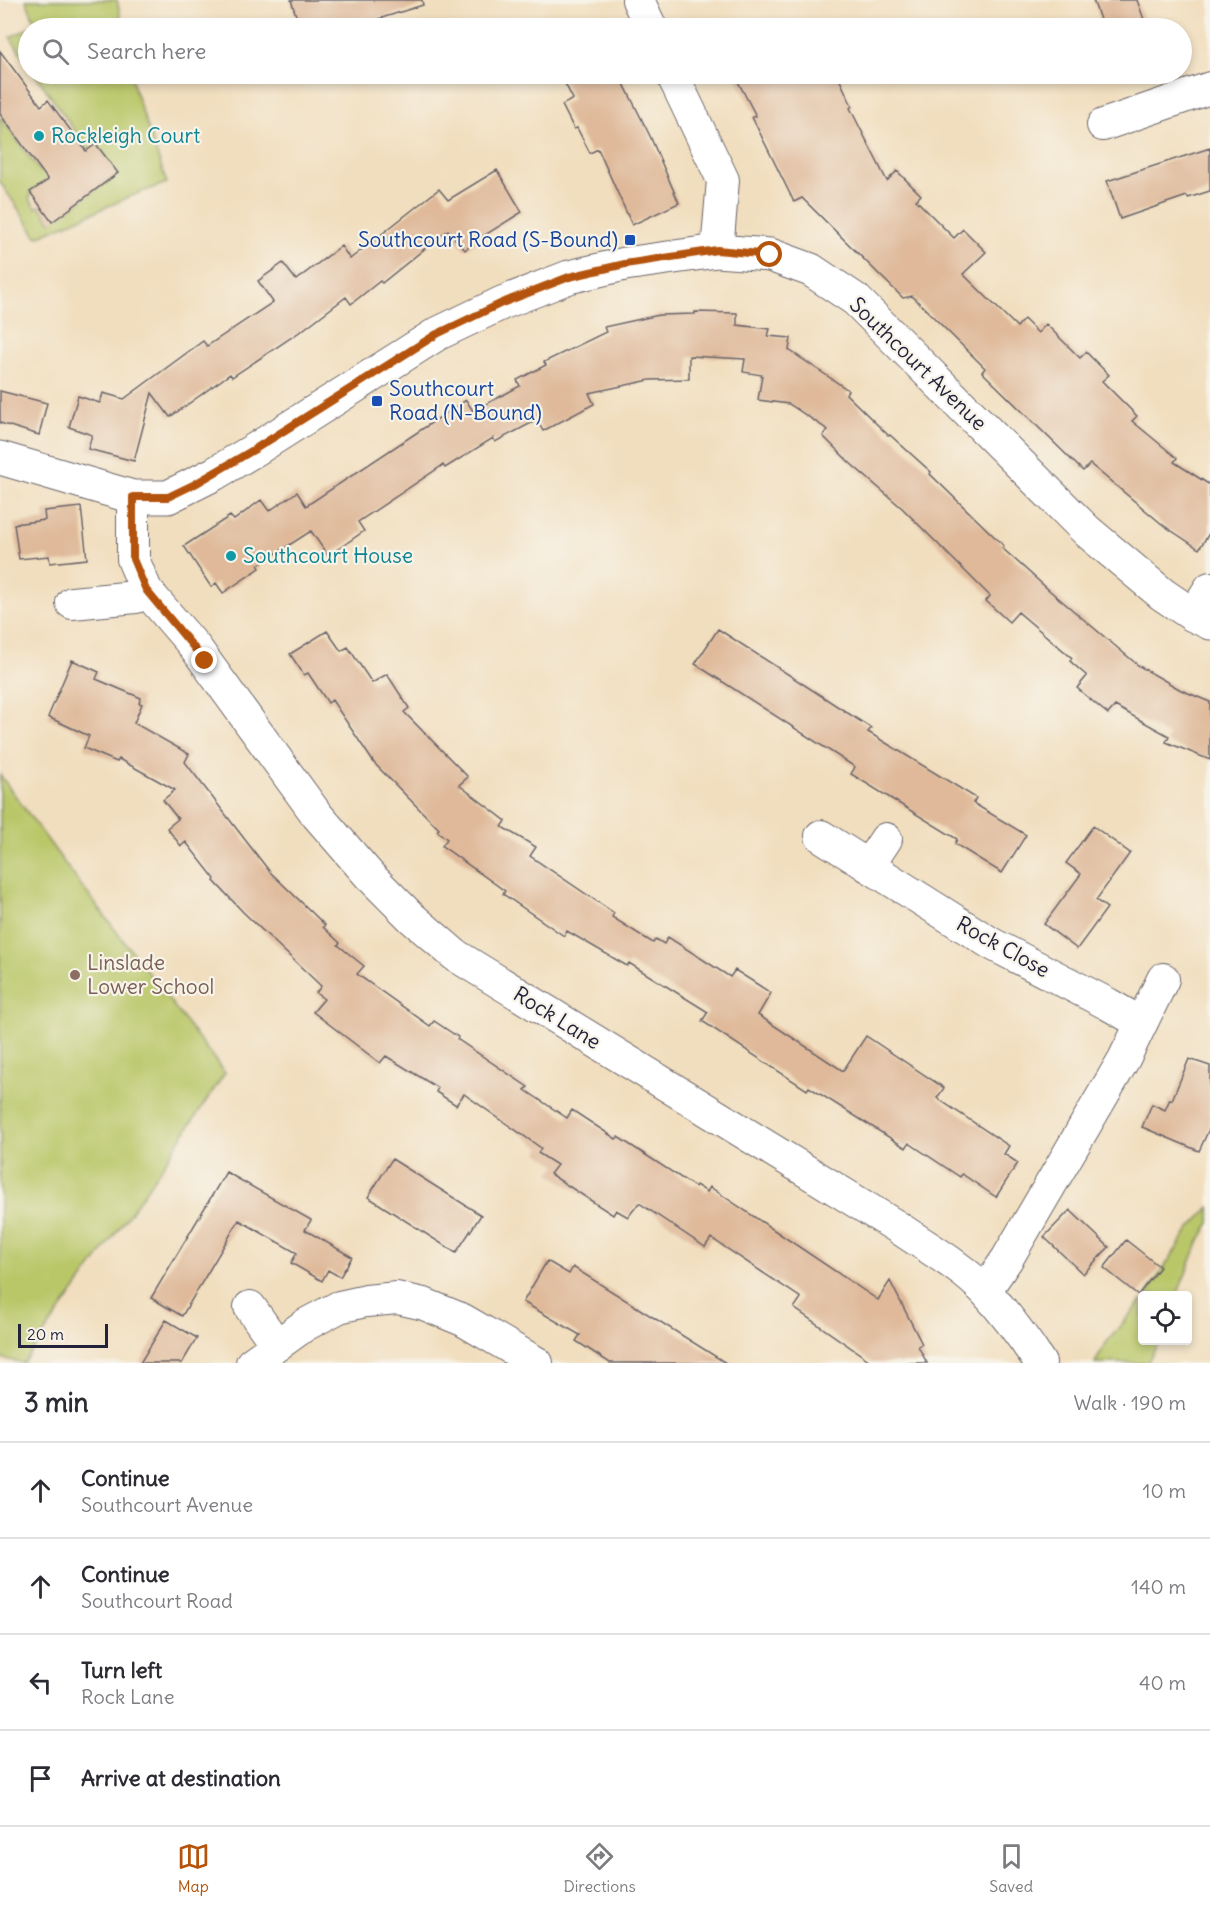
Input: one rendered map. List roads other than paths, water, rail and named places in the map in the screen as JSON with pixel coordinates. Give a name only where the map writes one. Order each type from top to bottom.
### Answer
[{"type":"street","points":[[638,0],[646,18]]},
{"type":"street","points":[[677,84],[723,180],[717,250]]},
{"type":"street","points":[[1103,125],[1210,88]]},
{"type":"street","name":"Southcourt Avenue","points":[[0,458],[133,497],[168,497],[255,449],[437,334],[502,303],[569,277],[625,264],[717,250],[770,255],[811,270],[856,300],[1087,531],[1162,594],[1204,609]]},
{"type":"street","name":"Rock Lane","points":[[133,497],[133,559],[146,590],[195,646],[317,815],[369,875],[412,918],[454,954],[899,1228],[955,1266],[985,1291],[1018,1330],[1040,1363]]},
{"type":"street","points":[[72,603],[136,597],[146,590]]},
{"type":"street","name":"Rock Close","points":[[821,836],[992,944],[1141,1023]]},
{"type":"street","points":[[868,866],[886,839]]},
{"type":"street","points":[[985,1291],[1007,1259],[1119,1069],[1163,979]]},
{"type":"street","points":[[252,1363],[305,1325],[339,1307],[397,1298],[424,1304],[463,1320],[537,1363]]},
{"type":"street","points":[[250,1308],[276,1344]]},
{"type":"place","name":"Rockleigh Court","points":[[39,136]]},
{"type":"place","name":"Southcourt Road (S-Bound)","points":[[630,240]]},
{"type":"place","name":"Southcourt Road (N-Bound)","points":[[377,401]]},
{"type":"place","name":"Southcourt House","points":[[231,556]]},
{"type":"place","name":"Linslade Lower School","points":[[75,975]]}]
